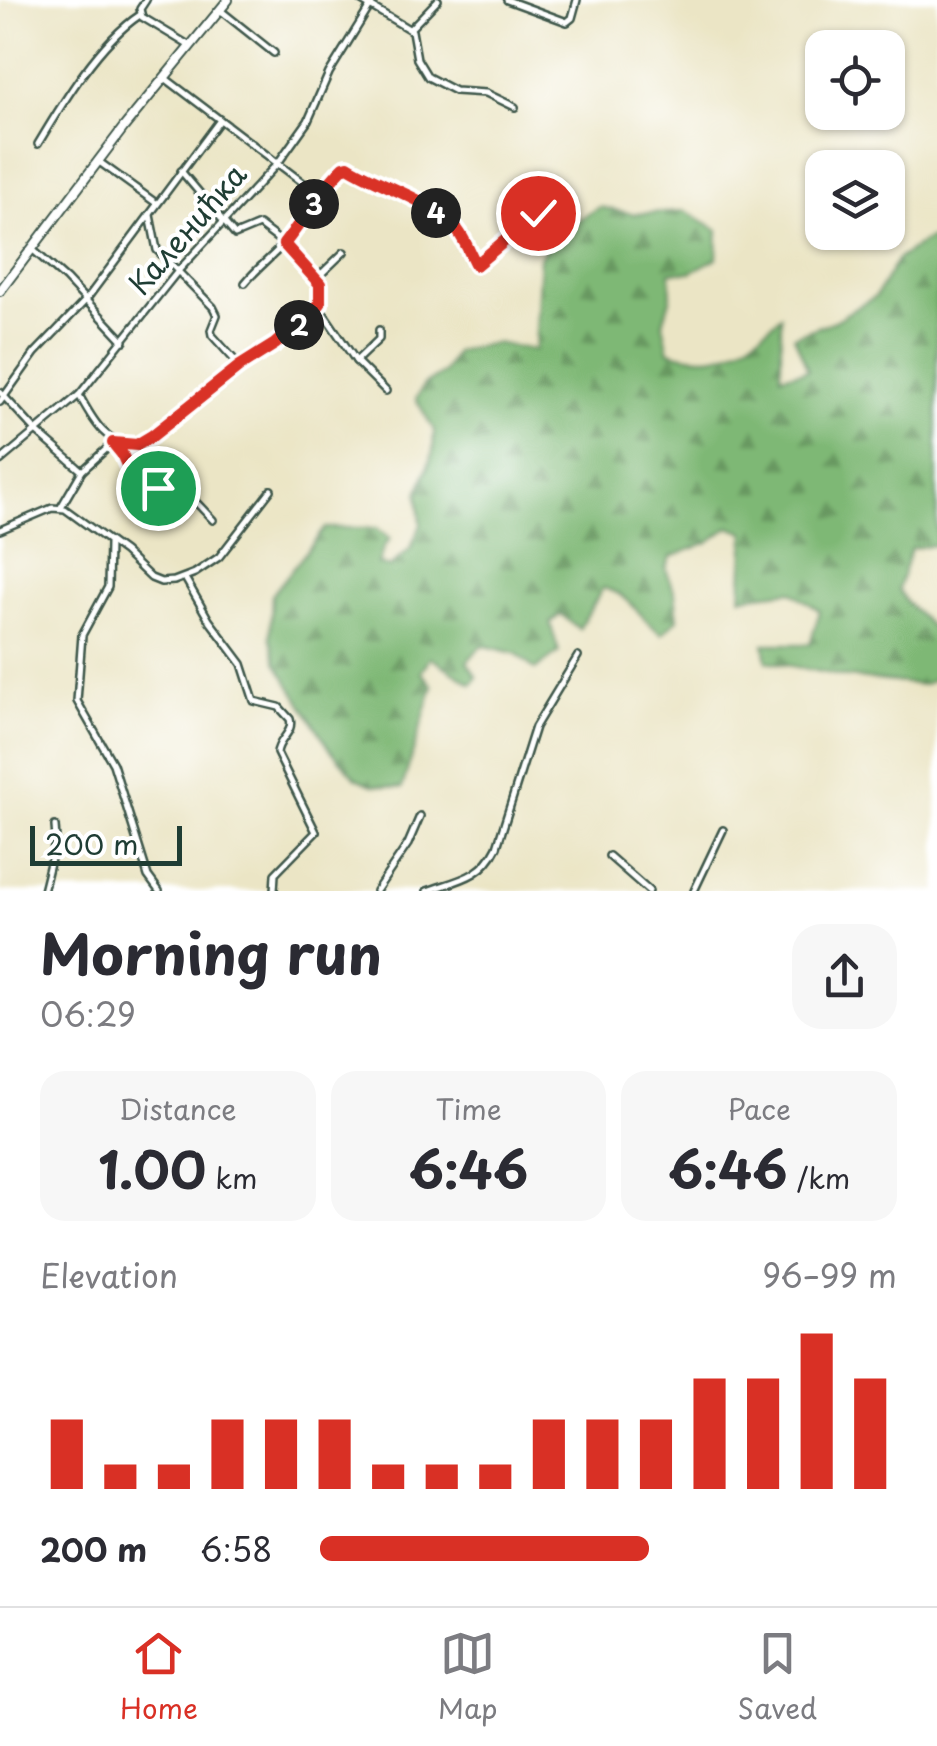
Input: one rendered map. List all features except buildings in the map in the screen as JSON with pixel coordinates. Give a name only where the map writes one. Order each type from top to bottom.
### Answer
[{"type":"main road","points":[[0,291],[98,161],[228,0]]},
{"type":"street","points":[[38,144],[57,111],[101,54],[140,14],[146,0]]},
{"type":"street","points":[[360,0],[410,28],[420,66],[428,77],[455,92],[486,93],[514,106]]},
{"type":"street","points":[[410,28],[438,0]]},
{"type":"street","points":[[507,0],[567,22],[577,0]]},
{"type":"street","name":"Каленићка","points":[[0,461],[79,395],[178,271],[278,162],[308,121],[329,73],[372,4]]},
{"type":"street","points":[[220,10],[274,52]]},
{"type":"street","points":[[140,14],[190,46]]},
{"type":"street","points":[[164,77],[318,194]]},
{"type":"street","points":[[0,402],[2,393],[35,353],[86,300],[220,120]]},
{"type":"street","points":[[98,161],[157,204]]},
{"type":"street","points":[[244,283],[284,244],[312,210],[318,194],[348,166],[381,186],[412,196],[453,224],[476,265],[508,238],[525,212],[546,213]]},
{"type":"street","points":[[180,172],[235,235],[260,225],[284,244],[320,284],[320,304],[356,361],[386,391]]},
{"type":"street","points":[[150,215],[157,250],[213,307],[217,315],[212,335],[240,366]]},
{"type":"street","points":[[32,249],[124,341]]},
{"type":"street","points":[[316,279],[344,252]]},
{"type":"street","points":[[61,508],[82,471],[114,442],[137,445],[152,436],[240,366],[275,344],[320,304]]},
{"type":"street","points":[[356,361],[378,339],[379,330]]},
{"type":"street","points":[[2,393],[37,432],[82,471]]},
{"type":"street","points":[[79,395],[96,425],[122,454],[139,492],[176,488],[213,520]]},
{"type":"street","points":[[0,530],[38,513],[61,508],[156,581],[185,578],[219,557],[271,490]]},
{"type":"street","points":[[109,542],[108,587],[82,635],[77,701],[113,764],[148,876],[159,891]]},
{"type":"street","points":[[185,578],[209,620],[242,664],[252,698],[279,707],[290,719],[290,730],[278,753],[316,832],[275,874],[274,891]]},
{"type":"street","points":[[427,891],[484,869],[489,863],[535,727],[578,656]]},
{"type":"street","points":[[376,891],[406,847],[420,816]]},
{"type":"street","points":[[43,891],[56,839],[55,826]]},
{"type":"street","points":[[694,891],[723,830]]},
{"type":"street","points":[[609,856],[649,891]]},
{"type":"street","points":[[454,882],[457,891]]},
{"type":"green space","points":[[600,207],[633,214],[685,211],[718,230],[717,258],[691,272],[670,272],[671,296],[663,323],[669,351],[703,357],[730,352],[781,316],[781,376],[808,370],[794,336],[834,321],[876,296],[898,259],[929,238],[937,240],[937,545],[911,548],[898,589],[937,633],[937,678],[924,685],[846,677],[767,661],[764,644],[810,644],[820,611],[791,591],[741,597],[745,533],[729,527],[709,542],[671,557],[666,569],[675,593],[678,619],[662,634],[628,601],[603,588],[579,629],[561,614],[550,623],[559,652],[535,670],[517,654],[482,645],[467,662],[477,677],[472,684],[430,657],[421,672],[433,686],[402,788],[372,785],[356,778],[330,749],[277,664],[270,637],[272,595],[325,528],[377,528],[390,539],[378,564],[390,567],[410,549],[421,525],[418,494],[433,452],[434,430],[416,399],[424,385],[444,372],[456,351],[495,343],[535,350],[540,257],[556,233]]},
{"type":"route","points":[[158,488],[139,492],[113,443],[115,440],[137,445],[152,436],[240,366],[275,344],[320,304],[320,284],[284,244],[312,210],[318,194],[344,167],[412,196],[453,224],[476,265],[508,238],[525,212],[538,213]]}]
